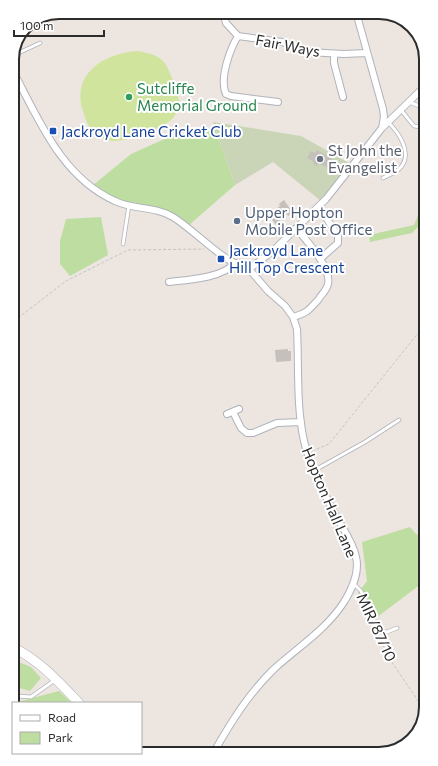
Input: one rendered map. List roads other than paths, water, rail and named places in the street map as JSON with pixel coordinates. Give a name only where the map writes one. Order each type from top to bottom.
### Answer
[{"type":"main road","points":[[19,651],[56,679],[78,702]]},
{"type":"street","name":"Fair Ways","points":[[225,19],[226,24],[238,36],[282,42],[308,52],[334,54],[367,53]]},
{"type":"street","points":[[358,19],[383,109],[384,117],[382,128]]},
{"type":"street","points":[[238,36],[228,56],[224,88],[226,94],[231,96],[278,102]]},
{"type":"street","points":[[334,54],[334,63],[343,97]]},
{"type":"street","points":[[19,87],[62,159],[90,187],[116,202],[130,206],[154,209],[172,217],[235,264],[249,268],[274,250],[326,199],[382,128],[419,92]]},
{"type":"street","points":[[320,259],[338,243],[338,236],[326,219]]},
{"type":"street","points":[[293,317],[306,313],[324,292],[328,284],[327,272],[320,259],[296,228]]},
{"type":"street","points":[[169,282],[220,273],[229,270],[235,264]]},
{"type":"street","name":"Hopton Hall Lane","points":[[217,747],[250,694],[275,669],[324,628],[344,603],[354,584],[356,558],[354,551],[322,489],[304,442],[301,422],[297,329],[293,317],[249,268]]},
{"type":"street","points":[[233,412],[241,428],[247,433],[253,433],[278,423],[301,422]]},
{"type":"lane","points":[[19,53],[40,43]]},
{"type":"lane","points":[[409,102],[419,105]]},
{"type":"lane","points":[[401,110],[414,126],[419,127]]},
{"type":"lane","points":[[383,178],[401,167],[404,158],[403,142],[399,134],[388,122]]},
{"type":"lane","points":[[123,244],[130,206]]},
{"type":"lane","points":[[315,470],[365,442],[399,420]]},
{"type":"lane","name":"MIR/87/10","points":[[354,584],[361,591],[379,631],[387,632],[397,628]]},
{"type":"lane","points":[[19,696],[31,697],[56,679]]},
{"type":"place","name":"Sutcliffe Memorial Ground","points":[[129,97]]},
{"type":"place","name":"Jackroyd Lane Cricket Club","points":[[53,131]]},
{"type":"place","name":"St John the Evangelist","points":[[320,159]]},
{"type":"place","name":"Upper Hopton Mobile Post Office","points":[[237,221]]},
{"type":"place","name":"Jackroyd Lane Hill Top Crescent","points":[[221,259]]}]
